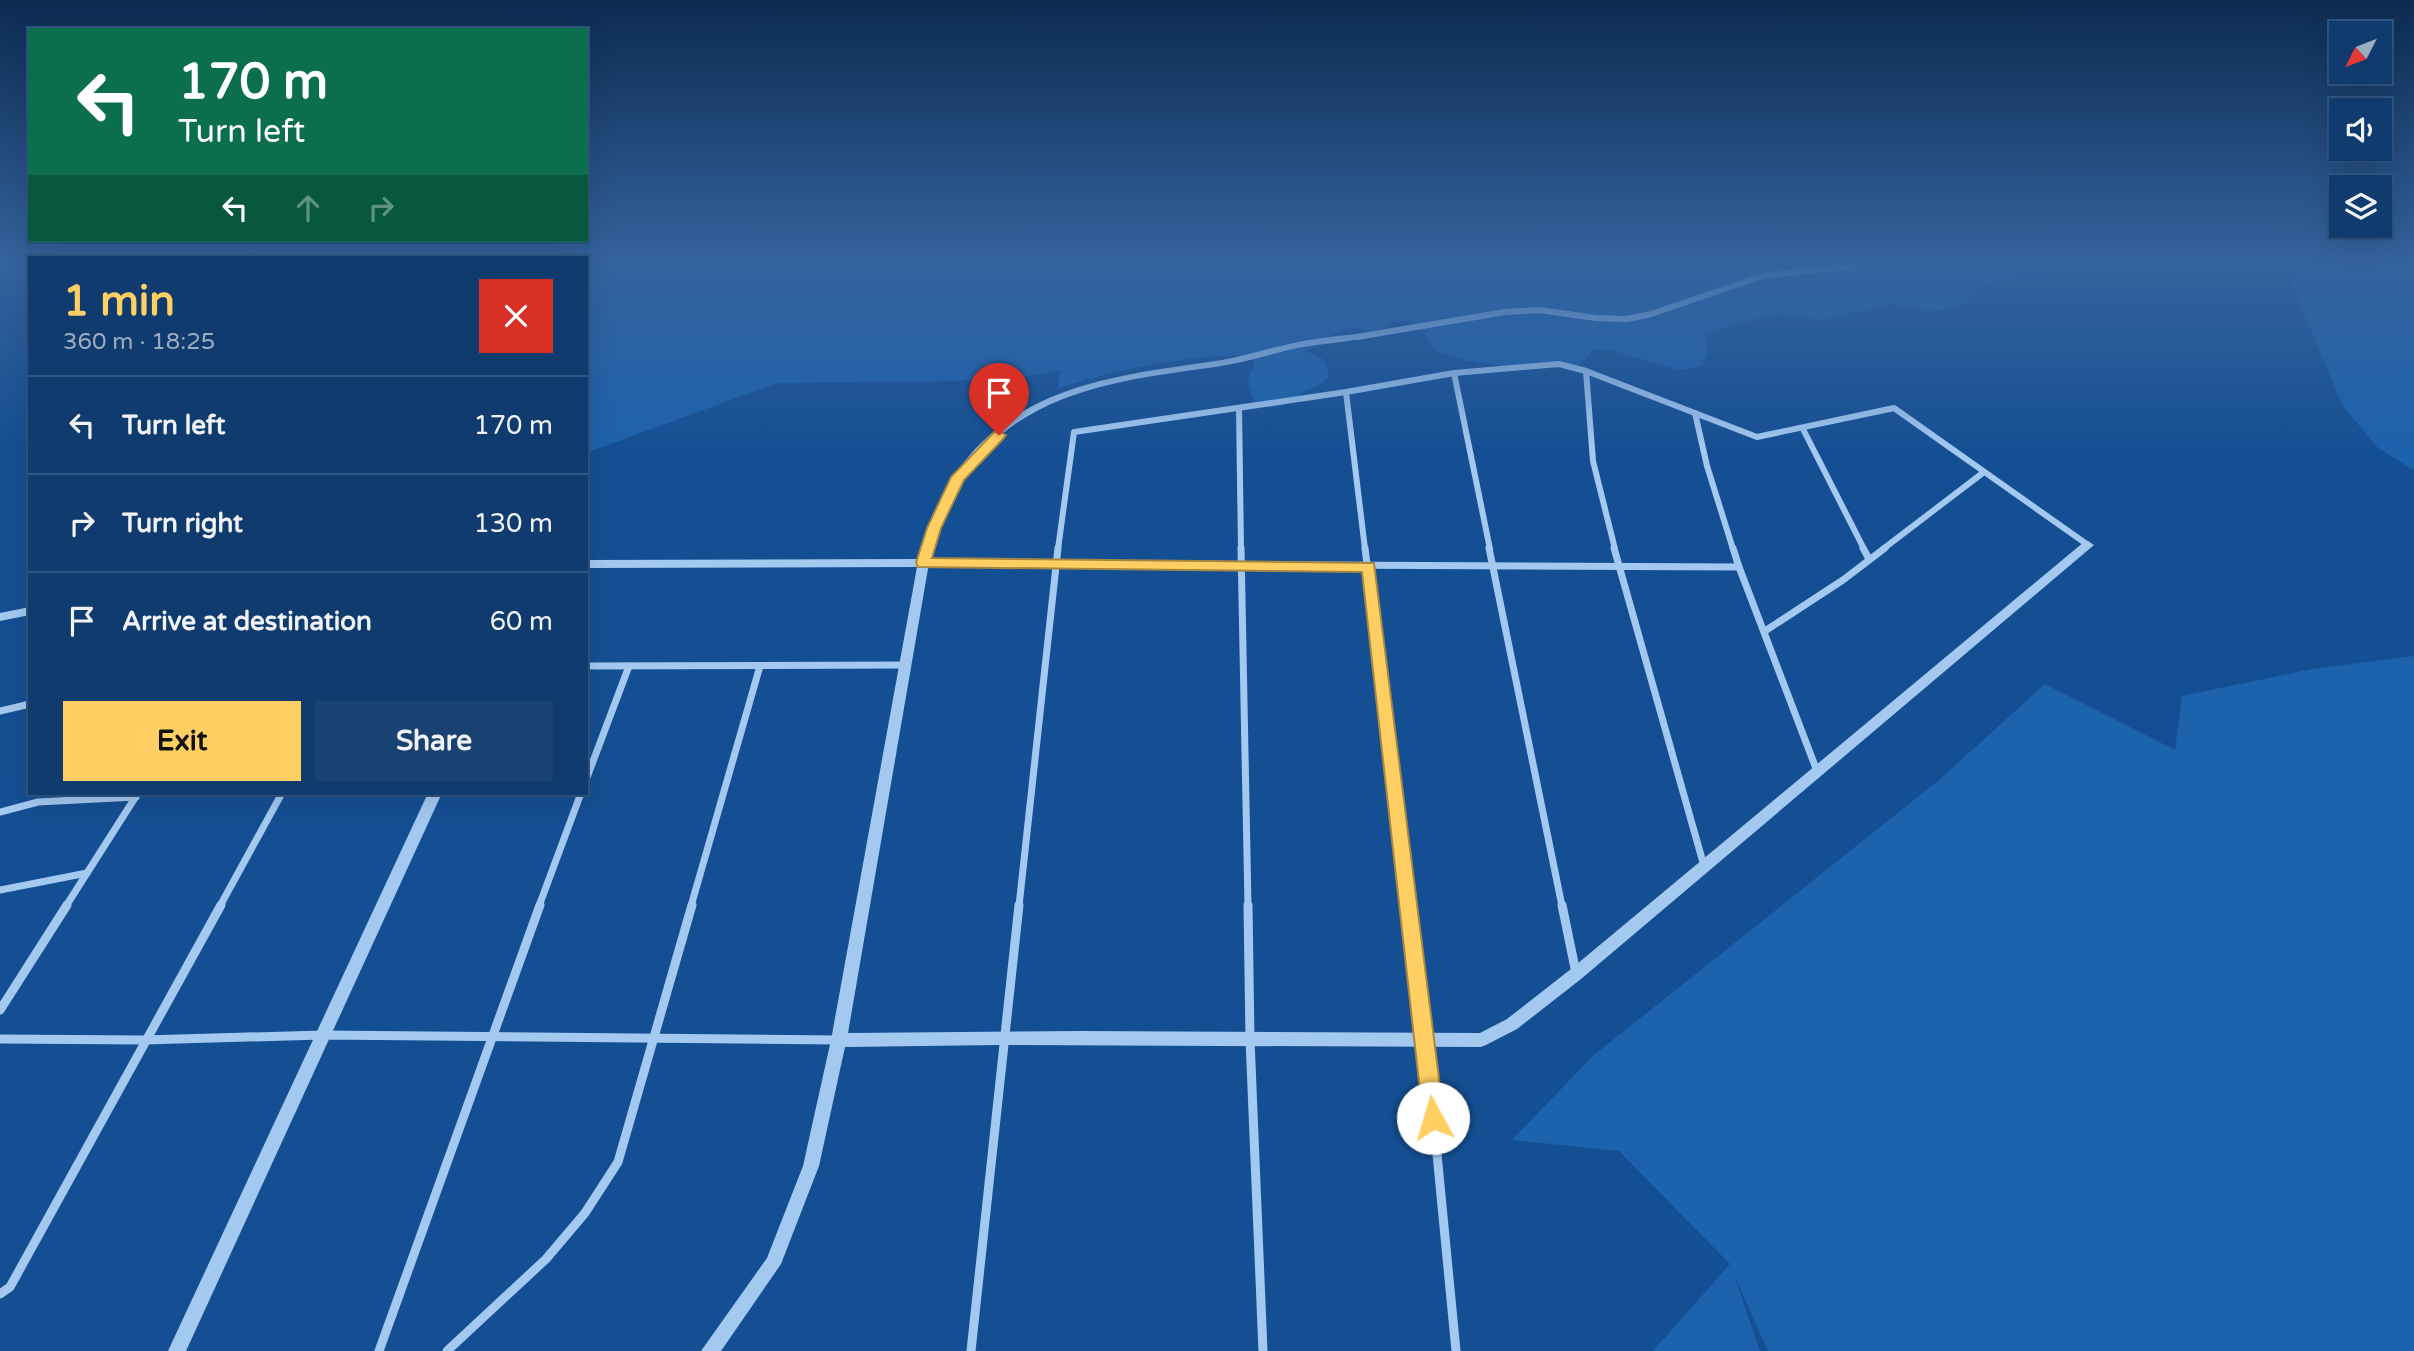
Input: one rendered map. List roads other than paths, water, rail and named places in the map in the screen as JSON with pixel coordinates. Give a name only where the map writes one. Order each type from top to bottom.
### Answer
[{"type":"street","points":[[710,1351],[773,1264],[811,1166],[839,1040],[923,563],[934,528],[958,477],[985,447],[1042,403],[1072,390],[1111,380],[1228,361],[1302,344],[1427,325]]},
{"type":"street","points":[[0,1039],[144,1040],[323,1035],[839,1040],[1007,1035],[1250,1040],[1481,1040],[1512,1024],[1576,974],[2088,545],[1894,408],[1757,437],[1586,371],[1559,364],[1454,373],[1346,392],[1074,432],[1056,564],[1007,1035],[971,1351]]},
{"type":"street","points":[[1586,371],[1592,461],[1619,567],[1704,866]]},
{"type":"street","points":[[1454,373],[1576,974]]},
{"type":"street","points":[[1346,392],[1426,1040],[1456,1351]]},
{"type":"street","points":[[1239,408],[1250,1040],[1263,1351]]},
{"type":"street","points":[[1695,413],[1707,466],[1739,567],[1817,771]]},
{"type":"street","points":[[1803,429],[1869,559]]},
{"type":"street","points":[[1765,631],[1869,559],[1984,472]]},
{"type":"street","points":[[588,564],[1739,567]]},
{"type":"street","points":[[0,617],[28,611]]},
{"type":"street","points":[[588,666],[905,665]]},
{"type":"street","points":[[588,775],[629,666]]},
{"type":"street","points":[[447,1351],[546,1259],[591,1203],[618,1162],[760,666]]},
{"type":"street","points":[[0,711],[28,704]]},
{"type":"street","points":[[0,812],[38,802],[137,795]]},
{"type":"street","points":[[0,1010],[137,795]]},
{"type":"street","points":[[0,1294],[10,1287],[281,795]]},
{"type":"street","points":[[177,1351],[434,795]]},
{"type":"street","points":[[379,1351],[490,1038],[580,795]]},
{"type":"street","points":[[0,890],[87,873]]}]
